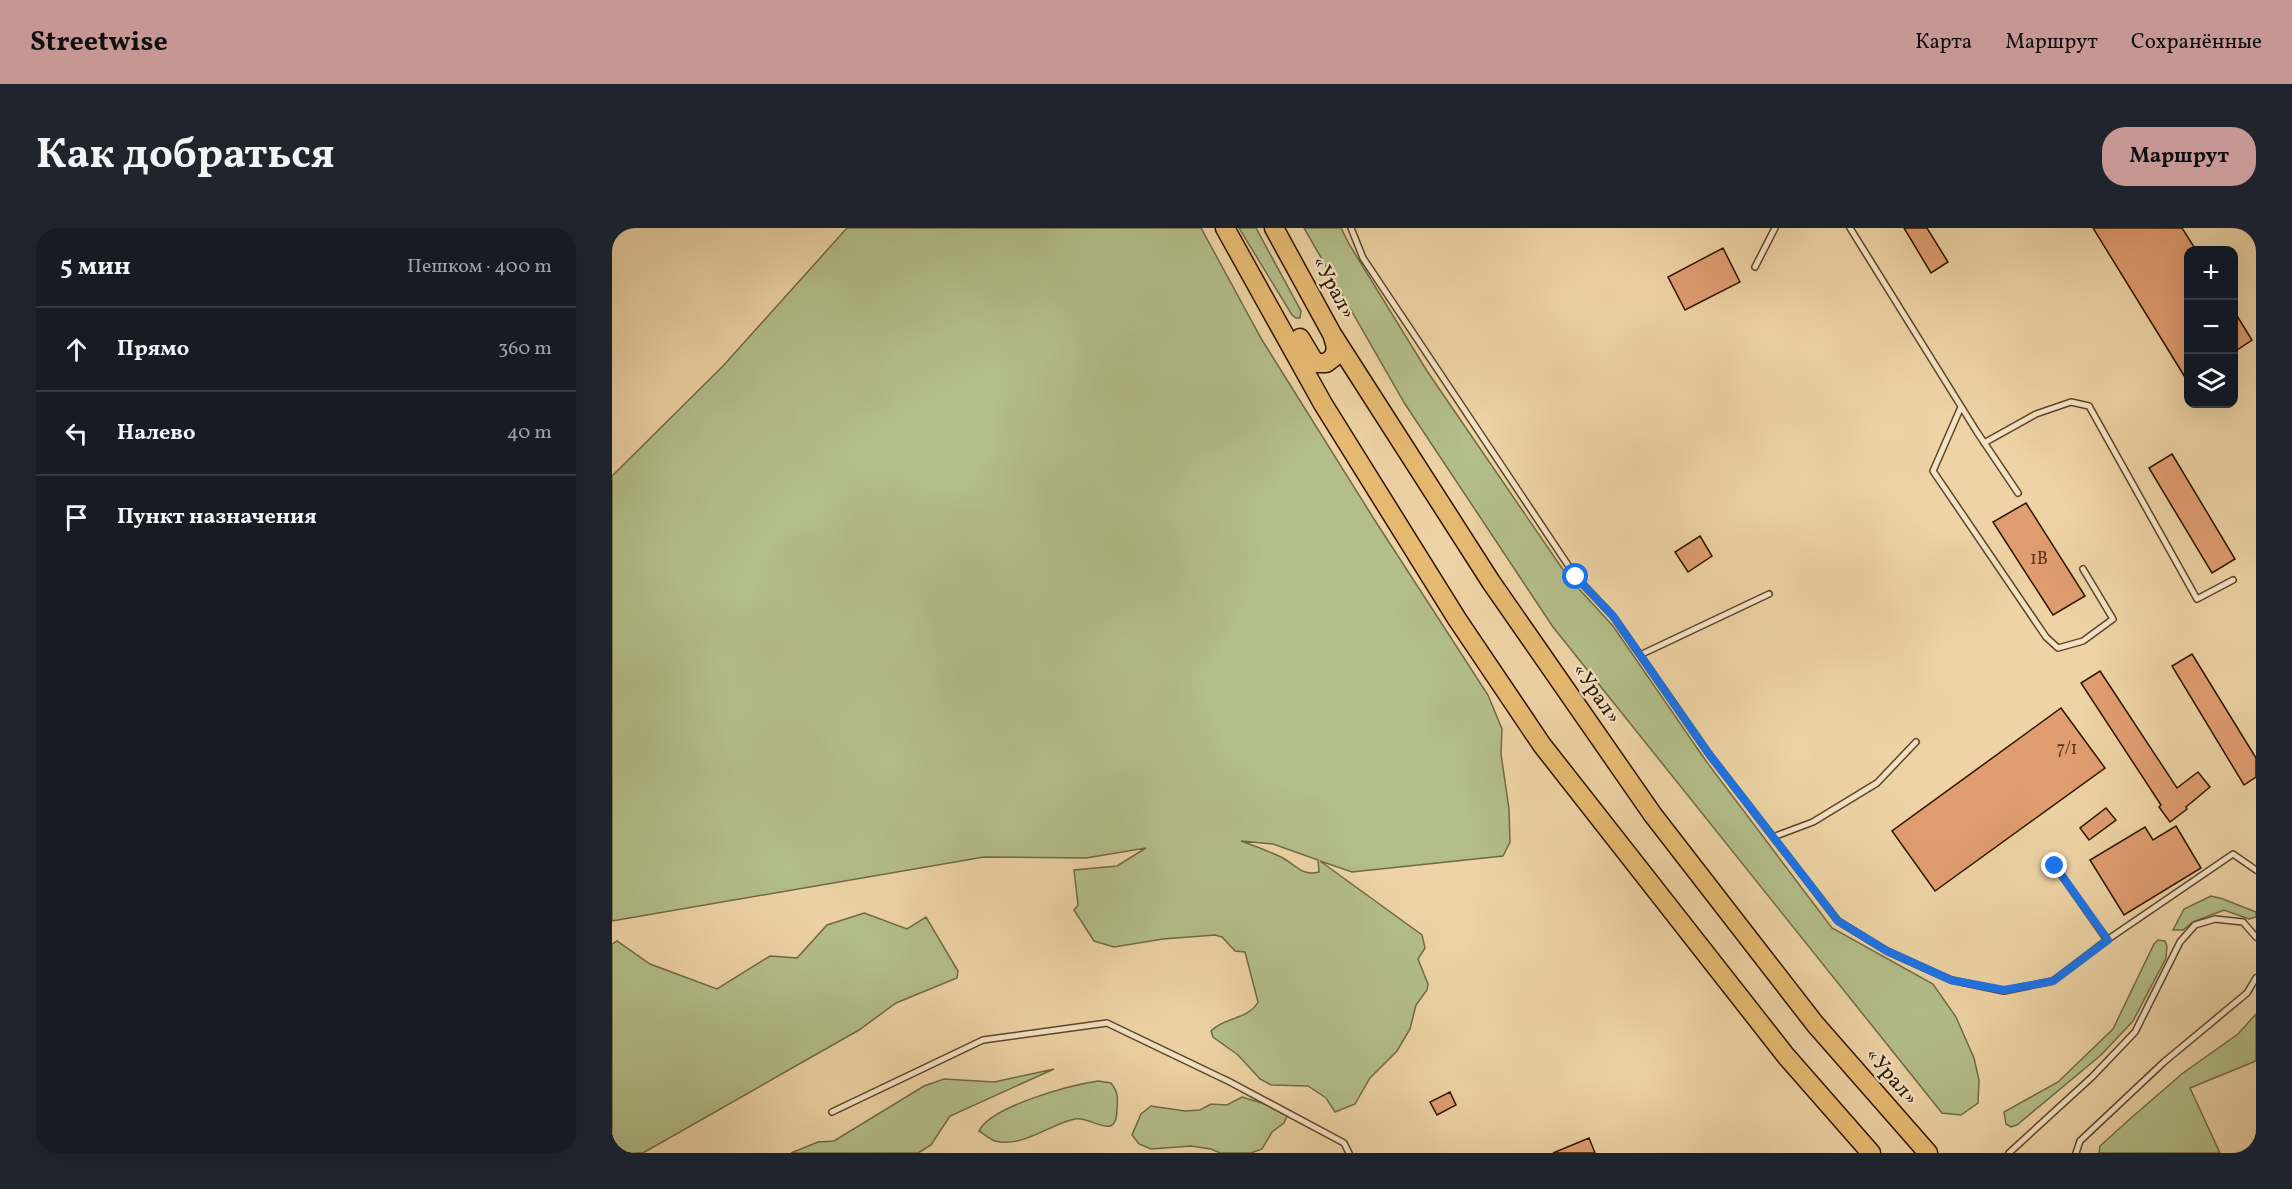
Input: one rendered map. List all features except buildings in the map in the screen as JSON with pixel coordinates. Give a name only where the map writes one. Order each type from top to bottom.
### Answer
[{"type":"main road","points":[[1225,228],[1335,423],[1457,619],[1542,745],[1786,1056],[1871,1153]]},
{"type":"main road","name":"«Урал»","points":[[1274,228],[1332,334],[1491,582],[1653,815],[1815,1024],[1928,1153]]},
{"type":"main road","points":[[1265,299],[1287,317],[1315,363],[1326,363],[1334,357],[1336,347],[1332,334]]},
{"type":"lane","points":[[1351,228],[1363,258],[1576,577],[1613,616],[1709,754],[1838,921],[1887,951],[1951,980],[2004,990],[2053,981],[2233,854],[2256,870]]},
{"type":"lane","points":[[1755,267],[1775,228]]},
{"type":"lane","points":[[1850,228],[1984,443],[2018,493]]},
{"type":"lane","points":[[1984,443],[2045,411],[2071,402],[2089,406],[2197,599],[2233,580]]},
{"type":"lane","points":[[1961,406],[1933,471],[2046,637],[2058,648],[2083,640],[2114,619],[2083,569]]},
{"type":"lane","points":[[1640,655],[1769,594]]},
{"type":"lane","points":[[1773,837],[1813,822],[1877,783],[1916,742]]},
{"type":"lane","points":[[2055,866],[2108,940]]},
{"type":"lane","points":[[2008,1153],[2092,1077],[2135,1032],[2180,942],[2195,926],[2216,919],[2243,922],[2256,937]]},
{"type":"lane","points":[[2076,1153],[2080,1141],[2164,1062],[2247,993],[2256,978]]},
{"type":"lane","points":[[832,1112],[983,1040],[1107,1023],[1230,1082],[1344,1143],[1348,1153]]},
{"type":"green space","points":[[847,228],[1201,228],[1262,340],[1488,695],[1502,729],[1501,754],[1509,809],[1510,842],[1503,856],[1352,872],[1320,861],[1422,935],[1425,948],[1418,959],[1428,984],[1427,990],[1416,1005],[1410,1029],[1397,1051],[1370,1078],[1355,1104],[1335,1112],[1326,1098],[1308,1086],[1271,1085],[1260,1079],[1238,1055],[1213,1037],[1211,1031],[1216,1026],[1248,1012],[1258,1002],[1245,952],[1235,951],[1222,937],[1215,935],[1163,939],[1114,947],[1094,941],[1074,910],[1078,905],[1074,870],[1117,866],[1146,848],[1086,858],[984,857],[612,921],[612,476],[723,366]],"holes":[[[1241,841],[1273,844],[1318,860],[1319,872],[1307,873],[1281,857]]]},
{"type":"green space","points":[[1239,228],[1256,228],[1301,311],[1300,318],[1292,315]]},
{"type":"green space","points":[[1304,228],[1341,228],[1427,371],[1568,577],[1613,626],[1706,761],[1832,928],[1933,984],[1956,1017],[1974,1058],[1979,1080],[1978,1103],[1961,1115],[1942,1113],[1553,627],[1405,404]]},
{"type":"green space","points":[[2211,896],[2256,912],[2256,917],[2249,919],[2224,910],[2193,922],[2183,930],[2173,930],[2184,909]]},
{"type":"green space","points":[[864,913],[907,929],[926,917],[958,971],[957,978],[896,1003],[859,1030],[643,1153],[612,1153],[612,944],[617,941],[650,964],[717,989],[770,956],[797,958],[827,925]]},
{"type":"green space","points":[[2158,940],[2165,941],[2166,958],[2133,1021],[2101,1055],[2017,1125],[2011,1127],[2006,1124],[2004,1112],[2058,1082],[2113,1029]]},
{"type":"green space","points":[[2256,1014],[2256,1061],[2190,1088],[2220,1153],[2099,1153],[2100,1146],[2131,1118],[2183,1073],[2238,1034]]},
{"type":"green space","points":[[1054,1069],[950,1116],[931,1145],[918,1153],[791,1153],[818,1142],[834,1141],[924,1086],[944,1079],[994,1082]]},
{"type":"green space","points":[[1098,1081],[1111,1083],[1116,1092],[1117,1109],[1113,1124],[1102,1126],[1075,1119],[1026,1138],[1005,1142],[995,1141],[979,1131],[986,1122],[1015,1105],[1052,1092]]},
{"type":"green space","points":[[1242,1097],[1278,1108],[1287,1116],[1284,1123],[1272,1132],[1262,1149],[1251,1153],[1220,1153],[1191,1146],[1151,1149],[1139,1144],[1132,1135],[1141,1114],[1151,1106],[1185,1111],[1200,1110],[1211,1104],[1227,1105]]},
{"type":"route","points":[[1576,577],[1613,616],[1709,754],[1838,921],[1887,951],[1951,980],[2004,990],[2053,981],[2108,940],[2055,866]]}]
